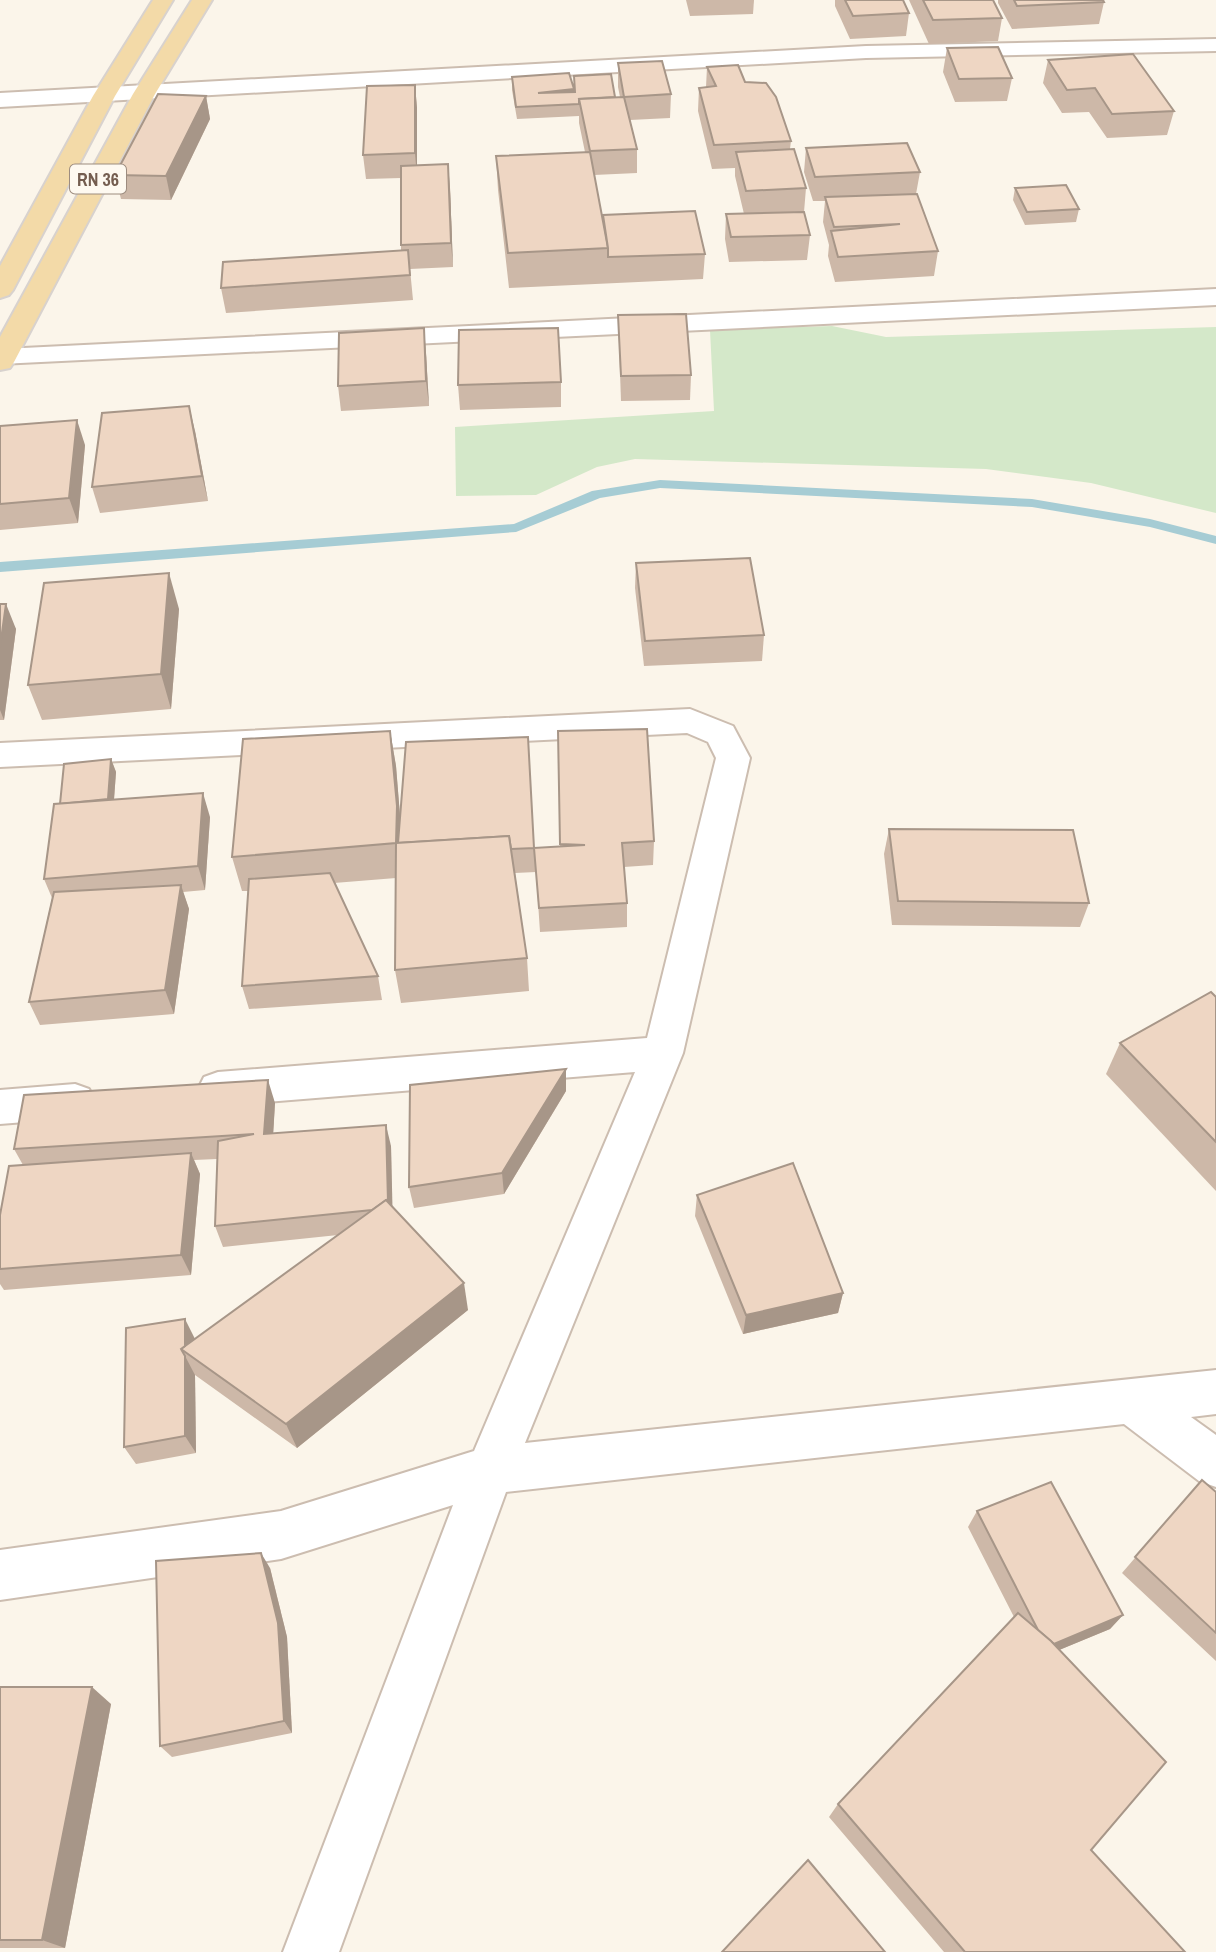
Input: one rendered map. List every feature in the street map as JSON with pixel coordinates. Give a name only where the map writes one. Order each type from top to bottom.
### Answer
[{"type":"main road","name":"RN 36","points":[[0,290],[104,96],[163,0]]},
{"type":"main road","name":"RN 36","points":[[1,360],[144,94],[202,0]]},
{"type":"street","points":[[0,100],[866,52],[1216,45]]},
{"type":"street","points":[[1,360],[1216,297]]},
{"type":"street","points":[[0,755],[690,721],[721,734],[733,758],[663,1053],[490,1471],[311,1952]]},
{"type":"street","points":[[180,1092],[663,1053]]},
{"type":"street","points":[[0,1107],[111,1098]]},
{"type":"street","points":[[0,1575],[281,1535],[490,1471],[1216,1392]]},
{"type":"street","points":[[1129,1400],[1216,1464]]},
{"type":"green space","points":[[832,326],[886,337],[1216,327],[1216,513],[1091,483],[986,469],[635,459],[597,467],[536,495],[456,496],[455,427],[714,411],[710,330]]},
{"type":"building","points":[[845,0],[903,0],[909,13],[853,16]]},
{"type":"building","points":[[923,0],[993,0],[1002,18],[933,20]]},
{"type":"building","points":[[1014,0],[1103,0],[1104,2],[1017,6]]},
{"type":"building","points":[[998,47],[1012,78],[959,79],[947,48]]},
{"type":"building","points":[[1133,54],[1174,111],[1112,114],[1095,88],[1067,90],[1048,60]]},
{"type":"building","points":[[662,61],[671,94],[624,97],[618,63]]},
{"type":"building","points":[[738,65],[745,82],[766,83],[776,97],[791,141],[714,145],[699,88],[716,86],[707,67]]},
{"type":"building","points":[[569,73],[574,89],[538,93],[575,92],[574,76],[611,74],[615,97],[579,99],[579,104],[516,107],[512,77]]},
{"type":"building","points":[[415,85],[415,153],[363,155],[367,86]]},
{"type":"building","points":[[158,94],[206,96],[166,176],[115,175]]},
{"type":"building","points":[[624,97],[637,149],[590,151],[579,99]]},
{"type":"building","points":[[907,143],[920,172],[815,177],[806,148]]},
{"type":"building","points":[[794,149],[806,188],[746,191],[736,152]]},
{"type":"building","points":[[590,152],[608,248],[508,253],[496,156]]},
{"type":"building","points":[[448,164],[451,243],[401,245],[401,166]]},
{"type":"building","points":[[1066,185],[1079,209],[1027,212],[1015,188]]},
{"type":"building","points":[[917,194],[938,251],[838,257],[831,231],[900,224],[834,227],[825,197]]},
{"type":"building","points":[[695,211],[705,254],[608,257],[603,215]]},
{"type":"building","points":[[804,212],[810,235],[731,237],[726,214]]},
{"type":"building","points":[[408,250],[410,275],[221,288],[223,262]]},
{"type":"building","points":[[686,314],[691,375],[621,376],[618,315]]},
{"type":"building","points":[[424,328],[426,381],[338,386],[339,333]]},
{"type":"building","points":[[558,328],[561,382],[458,385],[459,330]]},
{"type":"building","points":[[189,406],[202,476],[92,487],[102,413]]},
{"type":"building","points":[[77,420],[69,498],[0,504],[0,426]]},
{"type":"building","points":[[750,558],[764,635],[645,641],[636,563]]},
{"type":"building","points":[[169,573],[161,674],[28,685],[44,583]]},
{"type":"building","points":[[0,604],[6,604],[0,647]]},
{"type":"building","points":[[647,729],[654,841],[622,843],[627,903],[539,908],[534,848],[585,845],[560,844],[558,731]]},
{"type":"building","points":[[390,731],[397,806],[396,843],[232,857],[243,739]]},
{"type":"building","points":[[528,737],[534,848],[511,849],[509,836],[398,843],[406,742]]},
{"type":"building","points":[[111,759],[108,799],[60,804],[64,764]]},
{"type":"building","points":[[203,793],[198,866],[44,879],[54,804]]},
{"type":"building","points":[[889,829],[1073,830],[1089,903],[898,901]]},
{"type":"building","points":[[509,836],[527,958],[395,970],[396,843]]},
{"type":"building","points":[[330,873],[378,976],[242,986],[249,879]]},
{"type":"building","points":[[181,885],[165,990],[29,1002],[54,892]]},
{"type":"building","points":[[1211,992],[1216,997],[1216,1142],[1120,1043]]},
{"type":"building","points":[[566,1069],[502,1173],[409,1187],[410,1085]]},
{"type":"building","points":[[268,1080],[264,1134],[386,1125],[388,1202],[386,1200],[372,1210],[215,1226],[218,1141],[254,1134],[14,1149],[24,1095]]},
{"type":"building","points":[[191,1153],[181,1255],[0,1269],[0,1215],[9,1166]]},
{"type":"building","points":[[793,1163],[843,1293],[746,1315],[697,1195]]},
{"type":"building","points":[[386,1200],[464,1283],[286,1424],[181,1349]]},
{"type":"building","points":[[185,1319],[185,1346],[181,1349],[185,1356],[185,1436],[124,1447],[126,1328]]},
{"type":"building","points":[[1202,1480],[1216,1492],[1216,1633],[1135,1557]]},
{"type":"building","points":[[1051,1482],[1123,1615],[1054,1644],[1038,1630],[977,1511]]},
{"type":"building","points":[[261,1553],[278,1623],[284,1721],[160,1746],[156,1561]]},
{"type":"building","points":[[1018,1613],[1051,1641],[1166,1762],[1091,1850],[1185,1952],[965,1952],[838,1804]]},
{"type":"building","points":[[0,1687],[92,1687],[42,1940],[0,1940]]},
{"type":"building","points":[[808,1860],[885,1952],[722,1952]]},
{"type":"waterway","points":[[0,567],[516,528],[597,494],[660,484],[1032,503],[1150,523],[1216,540]]}]
